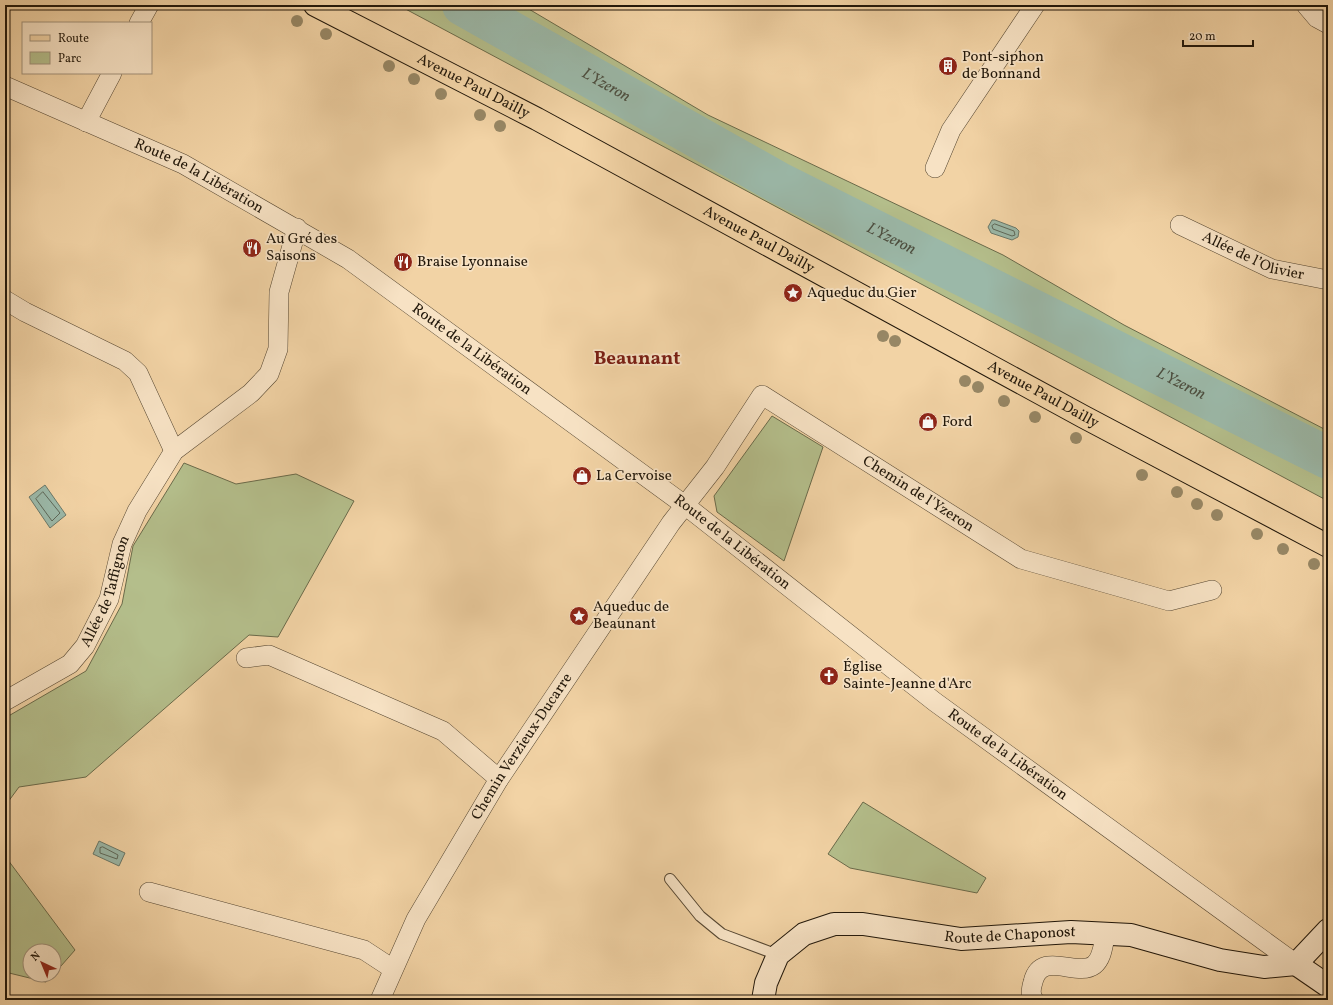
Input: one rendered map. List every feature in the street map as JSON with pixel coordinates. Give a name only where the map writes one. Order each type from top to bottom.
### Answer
[{"type":"main road","name":"Avenue Paul Dailly","points":[[315,5],[544,122],[1052,400],[1328,546]]},
{"type":"main road","name":"Route de Chaponost","points":[[763,1000],[766,983],[778,956],[804,934],[834,924],[863,924],[961,939],[1071,932],[1131,935],[1220,960],[1264,967],[1296,964]]},
{"type":"main road","points":[[1296,964],[1328,930]]},
{"type":"main road","name":"Route de la Libération","points":[[1296,964],[1328,986]]},
{"type":"street","points":[[140,22],[149,5]]},
{"type":"street","points":[[935,168],[951,130],[1035,5]]},
{"type":"street","points":[[1306,5],[1317,18],[1328,24]]},
{"type":"street","points":[[86,122],[111,74]]},
{"type":"street","name":"Route de la Libération","points":[[5,86],[183,164],[348,258],[686,506],[935,702],[1296,964]]},
{"type":"street","name":"Allée de l’Olivier","points":[[1180,226],[1272,269],[1328,280]]},
{"type":"street","points":[[5,300],[24,312],[125,361],[138,373],[174,451],[251,393],[269,374],[278,350],[279,292],[297,228]]},
{"type":"street","name":"Chemin de l'Yzeron","points":[[686,506],[715,467],[762,395],[1020,559],[1169,601],[1212,590]]},
{"type":"street","name":"Allée de Taffignon","points":[[5,700],[70,664],[85,646],[109,599],[122,544],[137,511],[174,451]]},
{"type":"street","name":"Chemin Verzieux-Ducarre","points":[[380,1000],[416,919],[499,779],[671,523],[686,506]]},
{"type":"street","points":[[246,658],[269,655],[443,731],[499,779]]},
{"type":"street","points":[[149,892],[364,950],[393,968]]},
{"type":"street","points":[[1034,1000],[1031,995],[1032,986],[1034,978],[1040,969],[1049,966],[1061,965],[1082,970],[1093,966],[1100,960],[1106,933]]},
{"type":"lane","points":[[670,879],[700,916],[722,934],[778,956]]},
{"type":"green space","points":[[398,5],[522,5],[708,115],[1003,255],[1124,325],[1328,431],[1328,501]]},
{"type":"green space","points":[[772,416],[823,447],[784,561],[717,512],[714,496]]},
{"type":"green space","points":[[184,463],[236,484],[296,474],[354,501],[278,637],[249,635],[86,777],[19,787],[5,806],[5,718],[86,671],[122,604],[133,546]]},
{"type":"green space","points":[[863,802],[986,878],[977,893],[850,868],[828,854]]},
{"type":"green space","points":[[5,856],[75,950],[62,965],[62,943],[22,943],[22,976],[5,972]]},
{"type":"water","points":[[992,220],[1016,228],[1019,231],[1018,237],[1012,240],[991,233],[988,227]]},
{"type":"water","points":[[45,485],[66,515],[50,528],[29,497]]},
{"type":"water","points":[[99,841],[125,853],[119,866],[93,854]]},
{"type":"waterway","name":"L'Yzeron","points":[[463,5],[779,183],[1328,458]]},
{"type":"place","name":"Pont-siphon de Bonnand","points":[[948,66]]},
{"type":"place","name":"Au Gré des Saisons","points":[[252,248]]},
{"type":"place","name":"Braise Lyonnaise","points":[[403,262]]},
{"type":"place","name":"Aqueduc du Gier","points":[[793,293]]},
{"type":"place","name":"Ford","points":[[928,422]]},
{"type":"place","name":"La Cervoise","points":[[582,476]]},
{"type":"place","name":"Aqueduc de Beaunant","points":[[579,616]]},
{"type":"place","name":"Église Sainte-Jeanne d'Arc","points":[[829,676]]},
{"type":"district","name":"Beaunant","points":[[637,359]]}]
